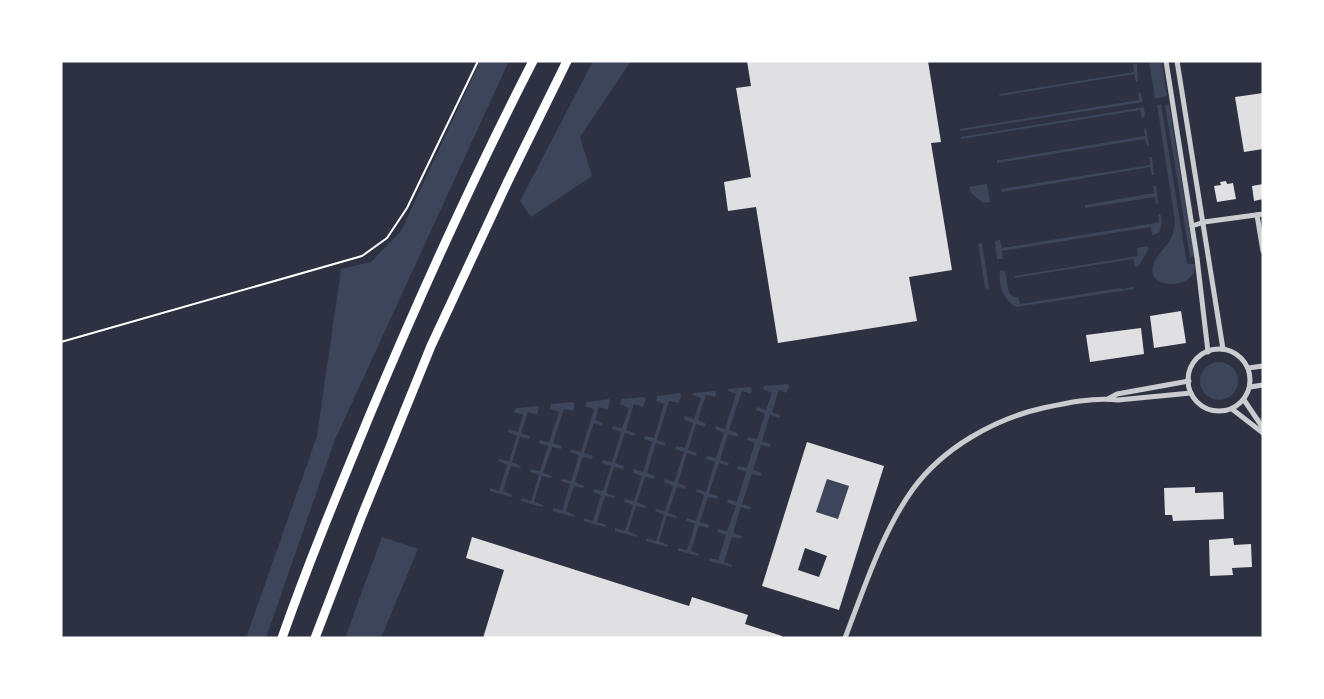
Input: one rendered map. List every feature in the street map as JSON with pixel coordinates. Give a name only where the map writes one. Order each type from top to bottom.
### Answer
[{"type":"highway","points":[[282,638],[333,503],[405,330],[477,174],[533,61]]},
{"type":"highway","points":[[314,638],[431,346],[567,61]]},
{"type":"street","points":[[1166,61],[1192,226],[1208,352]]},
{"type":"street","points":[[1177,61],[1223,350]]},
{"type":"street","points":[[1192,226],[1204,222],[1260,215],[1263,250]]},
{"type":"street","points":[[1223,350],[1229,350],[1238,356],[1248,368],[1250,378],[1250,387],[1244,400],[1232,409],[1224,412],[1205,408],[1197,402],[1191,393],[1189,381],[1192,365],[1199,357],[1208,352],[1223,350]]},
{"type":"street","points":[[1248,368],[1263,366]]},
{"type":"street","points":[[1108,399],[1117,394],[1189,381]]},
{"type":"street","points":[[1250,387],[1263,385]]},
{"type":"street","points":[[846,638],[883,543],[898,512],[914,488],[934,466],[966,442],[1006,419],[1053,406],[1108,399],[1118,400],[1191,393]]},
{"type":"street","points":[[1244,400],[1256,417],[1262,431]]},
{"type":"street","points":[[1232,409],[1251,425],[1262,431]]},
{"type":"path","points":[[61,342],[362,256],[387,238],[407,208],[478,61]]},
{"type":"shaded area","points":[[480,61],[509,61],[334,442],[266,638],[246,638],[317,436],[341,269],[371,262],[401,231]]},
{"type":"shaded area","points":[[593,61],[631,61],[580,137],[592,176],[531,217],[520,201]]},
{"type":"shaded area","points":[[1149,61],[1162,61],[1167,96],[1155,99]]},
{"type":"shaded area","points":[[1133,64],[1137,64],[1138,82],[1136,82],[1134,74],[1000,96],[999,94],[1134,72]]},
{"type":"shaded area","points":[[1138,92],[1141,93],[1143,102],[960,131],[960,129],[1139,100]]},
{"type":"shaded area","points":[[1161,104],[1187,264],[1195,264],[1191,276],[1174,284],[1167,284],[1157,280],[1152,270],[1156,259],[1171,238],[1175,221],[1157,105]]},
{"type":"shaded area","points":[[1169,104],[1194,256],[1190,257],[1165,105]]},
{"type":"shaded area","points":[[1144,107],[1145,116],[1142,118],[1140,110],[961,139],[961,137]]},
{"type":"shaded area","points":[[1146,128],[1149,146],[1147,146],[1145,139],[997,163],[997,160],[1145,136],[1144,129]]},
{"type":"shaded area","points":[[1149,157],[1152,157],[1154,175],[1152,175],[1150,167],[1002,192],[1001,189],[1150,165]]},
{"type":"shaded area","points":[[987,184],[990,202],[983,203],[972,194],[969,187]]},
{"type":"shaded area","points":[[1153,186],[1156,186],[1158,203],[1156,204],[1155,197],[1085,208],[1085,205],[1154,193]]},
{"type":"shaded area","points":[[1160,214],[1162,223],[1159,233],[1152,235],[1151,227],[1002,251],[1003,259],[997,259],[995,241],[1000,240],[1002,248],[1155,223],[1159,222],[1158,215]]},
{"type":"shaded area","points":[[982,243],[989,288],[987,289],[985,288],[978,244]]},
{"type":"shaded area","points":[[1147,246],[1149,248],[1139,266],[1135,267],[1133,259],[1015,278],[1015,276],[1138,256],[1137,248]]},
{"type":"shaded area","points":[[1000,270],[1005,271],[1009,293],[1014,297],[1018,297],[1020,304],[1120,288],[1133,287],[1134,289],[1017,307],[1008,301],[1002,292]]},
{"type":"shaded area","points":[[1219,362],[1232,368],[1238,381],[1232,394],[1219,400],[1206,394],[1200,381],[1206,368]]},
{"type":"shaded area","points":[[788,384],[787,393],[779,390],[772,412],[780,415],[779,418],[770,415],[762,441],[771,444],[770,447],[761,445],[753,470],[762,473],[761,476],[752,474],[742,504],[751,507],[750,510],[741,507],[733,533],[742,536],[740,539],[732,537],[724,562],[732,565],[732,567],[709,561],[709,558],[718,560],[726,535],[717,532],[718,529],[727,531],[736,506],[727,502],[728,499],[737,502],[746,472],[737,469],[738,466],[747,468],[755,443],[747,440],[748,437],[757,439],[765,414],[756,410],[757,407],[766,410],[772,393],[763,389],[764,386]]},
{"type":"shaded area","points":[[750,387],[752,389],[751,394],[742,391],[729,430],[738,433],[737,437],[728,434],[720,460],[729,463],[728,466],[719,463],[709,493],[718,496],[717,499],[708,497],[700,522],[709,525],[708,528],[699,526],[691,551],[699,554],[699,556],[678,551],[678,548],[687,550],[695,524],[686,521],[687,518],[696,521],[704,495],[696,492],[697,489],[706,492],[715,462],[706,459],[707,456],[716,458],[724,433],[715,429],[716,426],[725,429],[736,394],[728,391],[728,389]]},
{"type":"shaded area","points":[[715,391],[715,397],[706,395],[698,420],[706,424],[705,427],[696,424],[688,450],[697,453],[696,456],[687,453],[678,483],[686,486],[686,489],[677,487],[668,513],[677,516],[676,518],[667,516],[659,541],[668,545],[667,547],[646,541],[646,538],[656,541],[664,515],[655,511],[656,509],[665,511],[673,486],[664,482],[665,479],[674,482],[684,452],[675,449],[676,446],[685,448],[693,423],[684,420],[685,416],[694,419],[701,398],[692,395],[693,393]]},
{"type":"shaded area","points":[[680,393],[679,403],[669,401],[657,440],[666,443],[665,446],[656,443],[647,473],[655,476],[654,479],[645,477],[637,502],[646,506],[645,508],[636,506],[628,531],[637,535],[636,537],[615,531],[615,528],[625,531],[633,505],[624,502],[625,499],[634,501],[642,476],[633,473],[634,469],[643,472],[652,442],[644,439],[645,436],[654,438],[664,404],[656,401],[657,396]]},
{"type":"shaded area","points":[[644,397],[646,399],[643,407],[634,404],[626,430],[635,433],[634,436],[625,433],[615,463],[624,466],[623,469],[614,467],[606,493],[615,496],[614,498],[605,496],[597,522],[606,525],[605,527],[584,521],[584,518],[593,521],[601,495],[593,492],[594,489],[603,491],[611,466],[602,463],[603,460],[612,462],[621,432],[612,429],[613,426],[622,428],[629,408],[620,404],[622,399]]},
{"type":"shaded area","points":[[609,399],[608,410],[599,407],[595,420],[603,423],[603,426],[594,423],[584,453],[593,456],[592,459],[583,457],[575,482],[584,486],[583,488],[574,486],[566,511],[574,515],[574,517],[553,511],[553,508],[562,510],[570,484],[561,481],[562,479],[571,481],[579,455],[570,452],[571,449],[581,452],[594,409],[585,406],[587,402]]},
{"type":"shaded area","points":[[573,402],[575,404],[573,411],[564,409],[553,443],[562,446],[561,449],[552,447],[543,473],[552,476],[551,478],[542,476],[534,502],[543,505],[542,507],[521,501],[522,498],[531,501],[539,475],[530,472],[531,469],[540,471],[548,446],[539,443],[540,440],[549,442],[559,412],[550,409],[551,404]]},
{"type":"shaded area","points":[[538,406],[537,415],[528,412],[521,433],[530,436],[529,439],[520,437],[512,462],[521,466],[520,468],[511,466],[503,491],[512,495],[511,497],[490,491],[490,488],[499,491],[507,465],[499,461],[499,459],[509,461],[517,436],[508,432],[509,429],[518,432],[523,415],[514,412],[516,408]]},
{"type":"shaded area","points":[[827,479],[849,486],[838,519],[816,512]]},
{"type":"shaded area","points":[[382,537],[418,549],[381,638],[345,638]]},
{"type":"building","points":[[747,61],[928,61],[941,142],[931,143],[952,270],[909,277],[917,321],[778,343],[756,207],[728,211],[724,182],[751,177],[736,88],[751,86]]},
{"type":"building","points":[[1263,93],[1263,149],[1244,152],[1235,97]]},
{"type":"building","points":[[1226,181],[1227,184],[1233,183],[1236,199],[1217,202],[1214,186],[1221,185],[1220,182]]},
{"type":"building","points":[[1263,184],[1263,199],[1254,201],[1252,186]]},
{"type":"building","points":[[1181,311],[1186,343],[1154,348],[1150,316]]},
{"type":"building","points":[[1141,328],[1144,354],[1090,362],[1086,335]]},
{"type":"building","points":[[807,442],[884,466],[839,610],[762,586]],"holes":[[[827,479],[849,486],[838,519],[816,512]],[[805,548],[827,556],[819,577],[798,570]]]},
{"type":"building","points":[[1195,487],[1195,493],[1223,492],[1224,519],[1173,521],[1172,515],[1165,515],[1164,488]]},
{"type":"building","points":[[472,537],[689,606],[692,597],[748,615],[745,624],[782,636],[782,638],[483,638],[504,570],[466,558]]},
{"type":"building","points":[[1233,538],[1234,545],[1251,544],[1252,567],[1232,568],[1233,575],[1210,576],[1209,540]]}]
